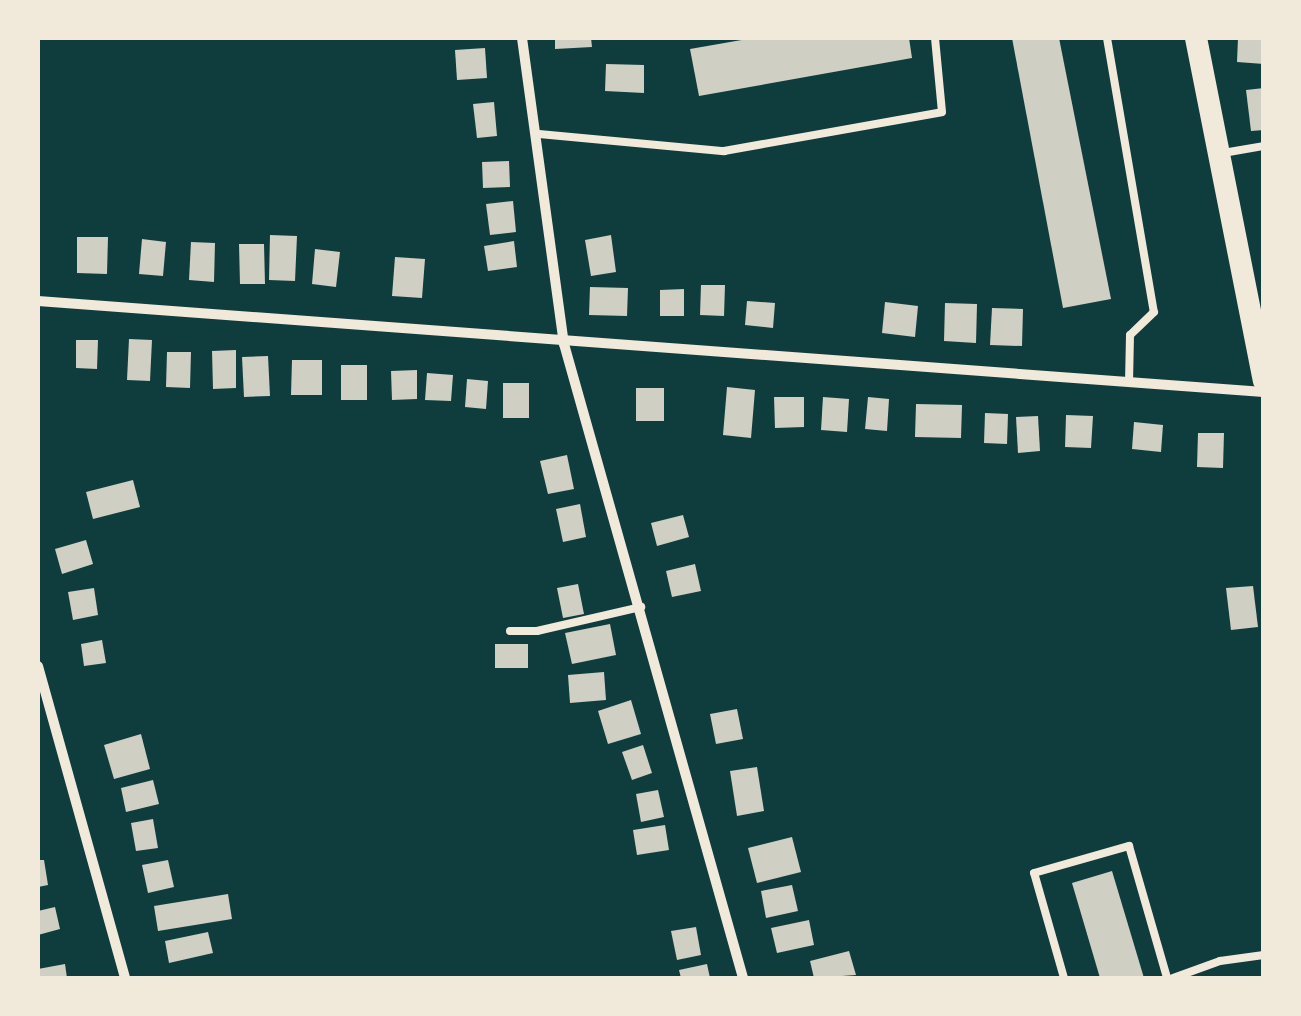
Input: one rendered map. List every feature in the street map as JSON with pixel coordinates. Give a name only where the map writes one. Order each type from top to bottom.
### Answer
[{"type":"main road","points":[[1196,38],[1264,380]]},
{"type":"street","points":[[522,38],[539,134],[564,344],[743,978]]},
{"type":"street","points":[[38,301],[564,344],[1264,392]]},
{"type":"street","points":[[38,666],[125,978]]},
{"type":"lane","points":[[539,134],[724,152],[942,112],[935,38]]},
{"type":"lane","points":[[1106,38],[1154,312],[1130,335],[1129,381]]},
{"type":"lane","points":[[1219,154],[1264,146]]},
{"type":"lane","points":[[510,631],[537,631],[640,607]]},
{"type":"lane","points":[[1064,978],[1034,873],[1129,846],[1170,978],[1220,961],[1264,955]]},
{"type":"building","points":[[555,38],[591,38],[592,47],[555,49]]},
{"type":"building","points":[[753,38],[909,38],[912,58],[699,96],[690,49]]},
{"type":"building","points":[[1012,38],[1059,38],[1111,299],[1063,308]]},
{"type":"building","points":[[1238,38],[1264,38],[1264,64],[1237,62]]},
{"type":"building","points":[[485,48],[487,78],[457,80],[455,50]]},
{"type":"building","points":[[606,64],[644,65],[644,93],[605,91]]},
{"type":"building","points":[[1264,88],[1264,130],[1251,131],[1246,90]]},
{"type":"building","points":[[494,102],[497,136],[477,138],[473,104]]},
{"type":"building","points":[[509,161],[510,187],[483,188],[482,162]]},
{"type":"building","points":[[513,201],[516,232],[490,235],[486,204]]},
{"type":"building","points":[[270,235],[297,236],[295,281],[269,280]]},
{"type":"building","points":[[611,235],[616,272],[591,276],[585,240]]},
{"type":"building","points":[[77,237],[108,237],[107,274],[77,273]]},
{"type":"building","points":[[142,239],[166,242],[163,276],[139,274]]},
{"type":"building","points":[[514,241],[517,267],[488,271],[484,246]]},
{"type":"building","points":[[191,242],[215,243],[214,282],[189,280]]},
{"type":"building","points":[[239,244],[264,244],[265,284],[240,284]]},
{"type":"building","points":[[315,249],[340,252],[336,287],[312,284]]},
{"type":"building","points":[[395,257],[425,259],[422,298],[392,296]]},
{"type":"building","points":[[701,285],[725,285],[724,316],[700,315]]},
{"type":"building","points":[[590,287],[628,288],[627,316],[589,315]]},
{"type":"building","points":[[684,289],[684,316],[660,316],[660,290]]},
{"type":"building","points":[[747,301],[775,303],[773,328],[745,325]]},
{"type":"building","points":[[885,302],[918,306],[915,337],[882,333]]},
{"type":"building","points":[[945,303],[977,304],[976,343],[944,341]]},
{"type":"building","points":[[992,308],[1023,309],[1022,346],[990,345]]},
{"type":"building","points":[[129,339],[152,340],[150,381],[127,380]]},
{"type":"building","points":[[76,340],[98,340],[97,369],[76,368]]},
{"type":"building","points":[[236,350],[236,388],[213,389],[212,351]]},
{"type":"building","points":[[167,352],[191,352],[190,388],[166,387]]},
{"type":"building","points":[[268,356],[270,396],[244,397],[242,357]]},
{"type":"building","points":[[292,360],[322,360],[322,395],[291,395]]},
{"type":"building","points":[[341,365],[367,365],[367,400],[341,400]]},
{"type":"building","points":[[417,370],[417,399],[392,400],[391,371]]},
{"type":"building","points":[[427,373],[453,375],[451,401],[425,400]]},
{"type":"building","points":[[467,379],[488,381],[486,409],[465,407]]},
{"type":"building","points":[[503,383],[529,383],[529,418],[503,418]]},
{"type":"building","points":[[727,387],[755,390],[751,438],[723,435]]},
{"type":"building","points":[[636,388],[664,388],[664,421],[636,421]]},
{"type":"building","points":[[774,397],[804,397],[804,427],[775,428]]},
{"type":"building","points":[[823,397],[849,399],[847,432],[821,430]]},
{"type":"building","points":[[868,397],[889,399],[887,431],[865,429]]},
{"type":"building","points":[[916,404],[962,405],[961,438],[915,437]]},
{"type":"building","points":[[985,413],[1008,414],[1007,444],[984,443]]},
{"type":"building","points":[[1066,415],[1093,416],[1091,448],[1065,447]]},
{"type":"building","points":[[1038,416],[1040,451],[1018,453],[1016,417]]},
{"type":"building","points":[[1134,422],[1163,425],[1161,452],[1132,449]]},
{"type":"building","points":[[1198,433],[1224,433],[1223,468],[1197,467]]},
{"type":"building","points":[[567,455],[574,489],[548,494],[540,461]]},
{"type":"building","points":[[133,480],[140,507],[93,519],[86,492]]},
{"type":"building","points":[[580,504],[586,537],[563,542],[556,509]]},
{"type":"building","points":[[683,515],[689,537],[657,546],[651,523]]},
{"type":"building","points":[[86,540],[93,564],[62,574],[55,549]]},
{"type":"building","points":[[695,564],[701,591],[672,597],[666,571]]},
{"type":"building","points":[[578,584],[584,614],[563,618],[557,588]]},
{"type":"building","points":[[1253,586],[1258,627],[1231,630],[1226,588]]},
{"type":"building","points":[[94,588],[98,615],[73,620],[68,592]]},
{"type":"building","points":[[610,624],[616,655],[572,664],[565,633]]},
{"type":"building","points":[[102,640],[106,663],[84,666],[81,644]]},
{"type":"building","points":[[495,644],[528,644],[528,668],[495,668]]},
{"type":"building","points":[[604,672],[606,700],[570,703],[568,675]]},
{"type":"building","points":[[631,700],[641,734],[608,744],[598,711]]},
{"type":"building","points":[[737,709],[743,739],[716,744],[710,714]]},
{"type":"building","points":[[141,734],[150,769],[114,779],[104,745]]},
{"type":"building","points":[[643,745],[652,773],[632,780],[622,752]]},
{"type":"building","points":[[757,767],[764,811],[737,816],[730,771]]},
{"type":"building","points":[[153,780],[159,804],[126,812],[121,788]]},
{"type":"building","points":[[658,790],[664,817],[641,822],[636,794]]},
{"type":"building","points":[[153,819],[158,848],[136,851],[131,823]]},
{"type":"building","points":[[665,825],[669,850],[637,855],[633,830]]},
{"type":"building","points":[[792,837],[801,872],[757,883],[748,848]]},
{"type":"building","points":[[38,860],[44,860],[48,885],[38,887]]},
{"type":"building","points":[[168,860],[174,887],[148,893],[142,865]]},
{"type":"building","points":[[1112,871],[1144,978],[1100,978],[1072,883]]},
{"type":"building","points":[[792,885],[798,911],[766,918],[761,891]]},
{"type":"building","points":[[228,894],[232,919],[158,931],[154,906]]},
{"type":"building","points":[[55,907],[60,929],[38,935],[38,911]]},
{"type":"building","points":[[809,920],[814,945],[777,953],[771,928]]},
{"type":"building","points":[[696,927],[701,955],[677,960],[671,931]]},
{"type":"building","points":[[208,932],[213,953],[169,963],[165,941]]},
{"type":"building","points":[[849,951],[856,975],[814,978],[810,961]]},
{"type":"building","points":[[65,964],[67,978],[38,978],[38,969]]},
{"type":"building","points":[[707,964],[710,978],[681,978],[679,970]]}]
